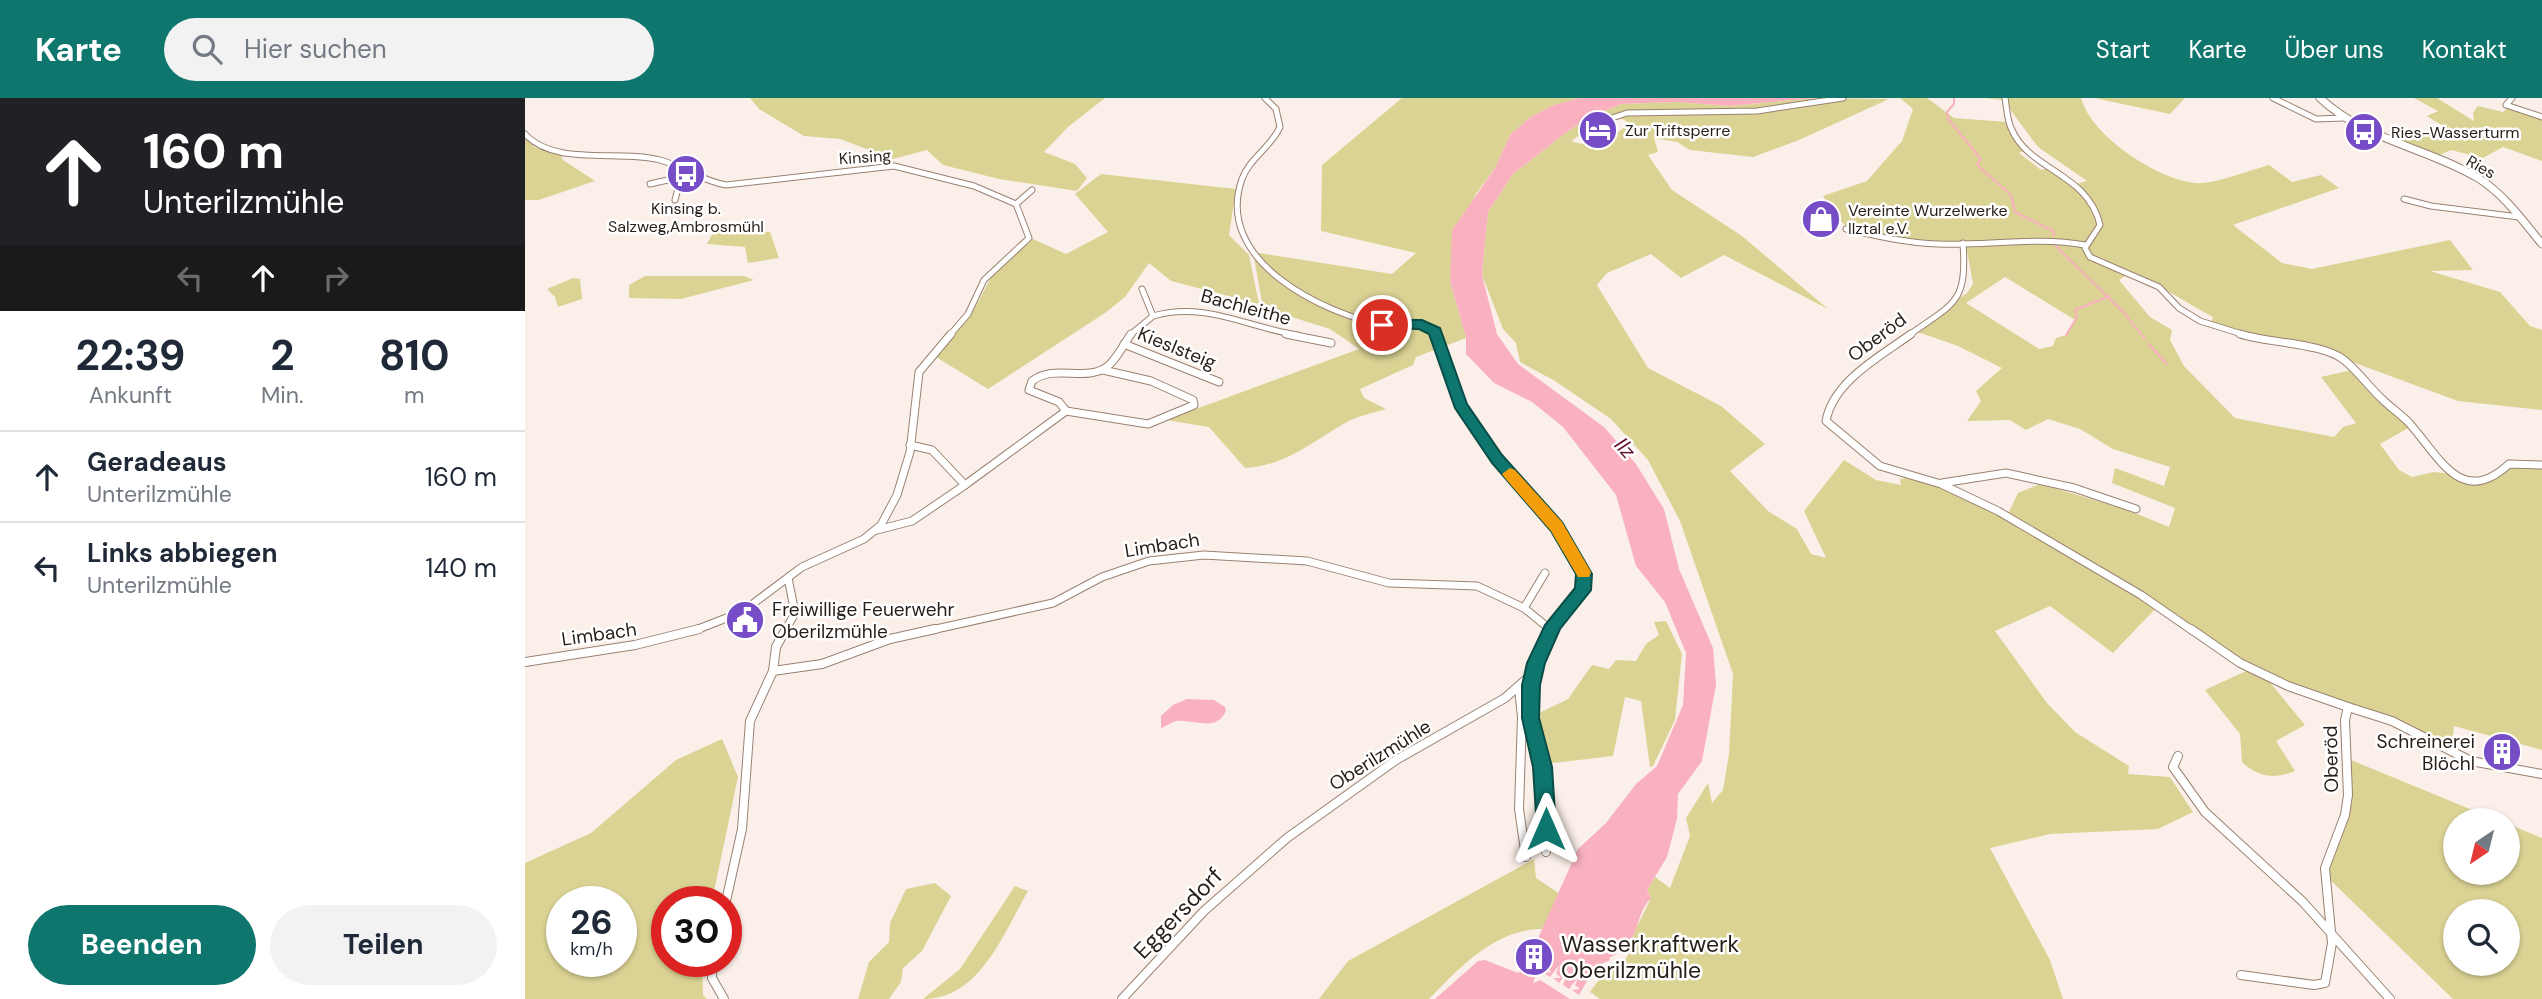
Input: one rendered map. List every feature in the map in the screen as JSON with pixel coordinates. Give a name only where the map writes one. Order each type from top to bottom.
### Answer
[{"type":"street","points":[[1265,98],[1278,110],[1282,121],[1278,133],[1243,179],[1240,214],[1243,237],[1251,251],[1285,282],[1335,308],[1382,325],[1422,324],[1434,330],[1444,351],[1460,405],[1497,459],[1556,526],[1584,574],[1583,590],[1559,616],[1533,674],[1531,718],[1547,800],[1546,852]]},
{"type":"street","points":[[1588,126],[1600,118],[1626,110],[1757,111],[1843,98]]},
{"type":"street","points":[[2005,98],[2011,130],[2019,141],[2054,168],[2095,206],[2100,225],[2085,245]]},
{"type":"street","name":"Ries","points":[[2273,98],[2317,121],[2330,122],[2344,118]]},
{"type":"street","name":"Ries","points":[[2320,98],[2344,118],[2387,141],[2476,177],[2519,217],[2542,244]]},
{"type":"street","points":[[2512,98],[2506,105],[2542,117]]},
{"type":"street","name":"Kinsing","points":[[525,134],[535,145],[545,150],[636,156],[683,170],[708,183],[726,185],[894,166],[974,186],[1016,204]]},
{"type":"street","points":[[675,200],[683,170]]},
{"type":"street","points":[[650,184],[681,177]]},
{"type":"street","points":[[877,530],[891,511],[910,445],[916,416],[915,381],[919,372],[968,314],[984,280],[1028,238],[1028,231],[1016,204],[1032,190]]},
{"type":"street","points":[[2404,199],[2431,206],[2519,217]]},
{"type":"street","points":[[1846,229],[1894,240],[1940,244],[1985,240],[2028,243],[2054,239],[2085,245]]},
{"type":"street","name":"Oberöd","points":[[1963,243],[1965,285],[1961,295],[1854,375],[1826,417],[1880,467],[1941,484],[1998,511],[2122,583],[2240,663],[2288,686],[2348,707],[2345,720],[2347,807],[2326,863],[2325,875],[2335,938]]},
{"type":"street","points":[[2085,245],[2090,257],[2159,287],[2192,317],[2263,341],[2323,351],[2343,359],[2381,399],[2409,423],[2441,464],[2457,477],[2480,484],[2494,478],[2509,464],[2542,465]]},
{"type":"street","points":[[1066,411],[1059,402],[1028,390],[1033,382],[1046,373],[1082,374],[1104,370],[1136,328],[1153,316],[1142,289]]},
{"type":"street","name":"Bachleithe","points":[[1153,316],[1176,309],[1205,309],[1276,332],[1331,343]]},
{"type":"street","name":"Kieslsteig","points":[[1124,344],[1219,382]]},
{"type":"street","name":"Kieslsteig","points":[[1066,411],[1148,424],[1194,405],[1193,400],[1176,390],[1104,370]]},
{"type":"street","name":"Limbach","points":[[525,662],[635,647],[687,634],[758,603],[810,563],[877,530],[889,530],[910,521],[965,485],[1066,411]]},
{"type":"street","points":[[910,445],[932,450],[965,485]]},
{"type":"street","name":"Oberöd","points":[[1941,484],[2006,473],[2074,488],[2136,509]]},
{"type":"street","name":"Limbach","points":[[773,671],[822,664],[890,639],[1053,603],[1123,568],[1172,557],[1243,555],[1307,561],[1389,583],[1477,586],[1524,608]]},
{"type":"street","points":[[1545,573],[1524,608],[1551,630]]},
{"type":"street","points":[[729,886],[742,829],[750,721],[773,671],[776,648],[795,613],[788,578]]},
{"type":"street","name":"Oberilzmühle","points":[[1264,856],[1319,813],[1386,767],[1519,688],[1533,674]]},
{"type":"street","points":[[1519,688],[1522,717],[1519,809],[1526,857]]},
{"type":"street","points":[[2348,707],[2392,721],[2470,761],[2542,774]]},
{"type":"street","points":[[2178,756],[2173,767],[2204,814],[2273,873],[2367,970],[2390,999]]},
{"type":"street","name":"Eggersdorf","points":[[1122,999],[1204,911],[1264,856]]},
{"type":"street","points":[[2241,975],[2314,985],[2325,983],[2335,938]]},
{"type":"street","points":[[712,977],[723,999]]},
{"type":"shaded area","points":[[750,98],[1105,98],[1068,127],[1044,152],[1075,164],[1087,178],[1077,191],[999,179],[943,165],[927,150],[893,159],[840,139],[804,136],[759,109]]},
{"type":"shaded area","points":[[1402,98],[1580,98],[1554,105],[1529,118],[1510,135],[1495,168],[1475,195],[1450,281],[1466,338],[1416,357],[1413,365],[1360,389],[1364,398],[1386,409],[1350,421],[1286,458],[1245,468],[1209,427],[1166,420],[1359,349],[1330,329],[1263,308],[1253,252],[1392,274],[1416,253],[1321,231],[1322,165]]},
{"type":"shaded area","points":[[1580,98],[1816,98],[1729,106],[1676,102],[1621,104],[1568,131],[1513,174],[1488,212],[1482,275],[1497,334],[1518,364],[1604,427],[1636,464],[1664,509],[1679,569],[1713,648],[1716,685],[1702,761],[1678,794],[1677,819],[1667,857],[1647,890],[1651,898],[1628,944],[1609,958],[1610,960],[1595,967],[1579,995],[1572,990],[1580,989],[1575,985],[1579,976],[1569,989],[1563,985],[1569,969],[1559,983],[1553,978],[1561,978],[1556,973],[1560,964],[1550,977],[1544,973],[1551,972],[1547,968],[1553,956],[1536,948],[1539,936],[1578,849],[1606,823],[1636,784],[1657,766],[1683,705],[1686,653],[1665,602],[1636,566],[1616,495],[1563,427],[1532,402],[1494,383],[1466,354],[1466,338],[1450,281],[1452,230],[1495,168],[1510,135],[1529,118],[1554,105]]},
{"type":"shaded area","points":[[1816,98],[1889,99],[1799,140],[1753,157],[1690,150],[1677,142],[1654,138],[1658,152],[1648,155],[1672,190],[1742,236],[1828,309],[1724,255],[1681,278],[1651,254],[1607,273],[1597,285],[1648,368],[1721,406],[1765,444],[1730,471],[1768,511],[1797,529],[1811,554],[1826,558],[1804,511],[1844,460],[1876,480],[1901,485],[1900,479],[1905,478],[1941,484],[2007,516],[2018,493],[2040,484],[2125,509],[2169,527],[2175,508],[2112,483],[2115,468],[2164,486],[2170,467],[2113,449],[2080,429],[2048,419],[2026,430],[2010,420],[1967,421],[1981,401],[1976,391],[2002,368],[1958,346],[1912,330],[1967,293],[1973,284],[1966,245],[1973,241],[1910,240],[1859,233],[1842,222],[1823,196],[1867,181],[1902,141],[1913,109],[1900,98],[1927,98],[1954,118],[2007,122],[2029,149],[2019,153],[2041,170],[2052,167],[2075,184],[2087,181],[2038,147],[2003,100],[1985,98],[2081,98],[2087,112],[2111,141],[2145,164],[2180,180],[2211,182],[2269,165],[2292,182],[2321,175],[2339,188],[2233,225],[2282,263],[2312,269],[2450,240],[2473,270],[2430,271],[2500,292],[2530,326],[2542,330],[2542,410],[2458,401],[2336,356],[2210,325],[2213,317],[2142,277],[2131,272],[2119,280],[2150,317],[2172,330],[2170,340],[2184,366],[2235,418],[2334,437],[2343,427],[2356,423],[2321,377],[2356,369],[2412,426],[2380,444],[2399,470],[2412,477],[2434,472],[2452,474],[2475,484],[2506,467],[2542,469],[2542,750],[2454,726],[2451,750],[2398,721],[2270,678],[2158,606],[2113,653],[2050,606],[1995,631],[2047,703],[2075,732],[2129,766],[2128,774],[2170,777],[2193,812],[2158,829],[2050,834],[1990,848],[2050,960],[2063,999],[1600,999],[1590,992],[1605,971],[1626,958],[1637,940],[1628,945],[1651,898],[1647,890],[1655,877],[1670,888],[1690,836],[1686,818],[1708,783],[1712,803],[1723,790],[1729,754],[1733,674],[1680,521],[1648,460],[1611,419],[1555,381],[1520,362],[1516,343],[1503,329],[1482,275],[1488,212],[1513,174],[1568,131],[1593,116],[1621,104],[1676,102],[1729,106]],"holes":[[[1612,114],[1630,123],[1602,141],[1587,144],[1571,141]],[[2005,277],[2075,320],[2066,335],[2056,338],[2053,346],[2039,349],[1966,303]]]},
{"type":"shaded area","points":[[2094,98],[2185,98],[2170,114]]},
{"type":"shaded area","points":[[2414,98],[2437,98],[2474,121],[2473,113],[2478,106],[2503,112],[2508,108],[2542,119],[2542,161],[2503,147],[2483,158],[2451,150],[2432,158],[2391,140],[2408,129],[2421,136],[2446,128],[2427,116],[2438,111]]},
{"type":"shaded area","points":[[525,136],[534,147],[560,153],[563,160],[595,181],[539,200],[525,200]]},
{"type":"shaded area","points":[[1101,174],[1236,189],[1229,235],[1249,255],[1259,304],[1171,281],[1149,263],[1125,297],[1105,313],[988,389],[936,357],[971,315],[993,274],[1033,239],[1066,254],[1108,232],[1075,194]]},
{"type":"shaded area","points":[[753,225],[757,231],[770,232],[779,258],[748,263],[745,247],[707,244],[714,231]]},
{"type":"shaded area","points":[[645,276],[744,276],[754,280],[681,299],[629,298],[629,285]]},
{"type":"shaded area","points":[[573,278],[580,279],[582,299],[558,307],[555,297],[547,289]]},
{"type":"shaded area","points":[[1666,621],[1682,654],[1675,720],[1653,766],[1650,767],[1641,701],[1625,697],[1613,756],[1545,764],[1533,716],[1568,699],[1592,665],[1609,669],[1616,660],[1636,661],[1646,644],[1659,635],[1654,622]]},
{"type":"shaded area","points":[[2248,670],[2268,680],[2305,725],[2276,741],[2295,771],[2267,776],[2242,762],[2240,734],[2205,690]]},
{"type":"shaded area","points":[[1187,699],[1214,700],[1225,707],[1226,711],[1216,722],[1177,721],[1161,728],[1161,716],[1173,705]]},
{"type":"shaded area","points":[[722,739],[738,777],[715,886],[651,886],[651,977],[702,977],[703,995],[707,999],[525,999],[525,863],[591,833],[676,760]]},
{"type":"shaded area","points":[[2351,760],[2467,808],[2443,808],[2443,886],[2520,886],[2520,829],[2542,838],[2542,999],[2453,999],[2325,875],[2342,822]]},
{"type":"shaded area","points":[[1534,859],[1536,878],[1560,894],[1543,929],[1526,930],[1494,943],[1466,963],[1429,999],[1319,999],[1348,961]]},
{"type":"shaded area","points":[[935,883],[951,896],[922,951],[903,968],[901,982],[889,999],[858,999],[869,962],[889,942],[890,923],[906,889]]},
{"type":"shaded area","points":[[1015,886],[1028,891],[988,961],[960,988],[943,996],[923,999],[960,969]]},
{"type":"shaded area","points":[[1485,960],[1518,973],[1526,965],[1537,972],[1533,983],[1540,980],[1570,999],[1435,999],[1478,961]]},
{"type":"waterway","points":[[1954,98],[1954,104],[1947,112],[1948,119],[1981,159],[1977,165],[2011,195],[2015,212],[2053,231],[2054,236]]},
{"type":"waterway","points":[[2055,245],[2107,297]]},
{"type":"waterway","points":[[2066,335],[2077,317],[2075,310],[2107,297]]},
{"type":"waterway","points":[[2107,297],[2145,339]]},
{"type":"waterway","points":[[2149,344],[2167,364]]},
{"type":"waterway","name":"Ilz","points":[[1533,999],[1524,982],[1530,967],[1551,942]]},
{"type":"slow traffic","points":[[1510,474],[1556,526],[1583,572]]},
{"type":"place","name":"Zur Triftsperre","points":[[1598,130]]},
{"type":"place","name":"Ries-Wasserturm","points":[[2364,132]]},
{"type":"place","name":"Kinsing b. Salzweg,Ambrosmühl","points":[[686,174]]},
{"type":"place","name":"Vereinte Wurzelwerke Ilztal e.V.","points":[[1821,219]]},
{"type":"place","name":"Freiwillige Feuerwehr Oberilzmühle","points":[[745,620]]},
{"type":"place","name":"Schreinerei Blöchl","points":[[2502,752]]},
{"type":"place","name":"Wasserkraftwerk Oberilzmühle","points":[[1534,957]]},
{"type":"route","points":[[1382,325],[1392,327],[1422,324],[1435,332],[1444,351],[1460,405],[1497,459],[1556,526],[1576,556],[1584,574],[1583,590],[1563,610],[1553,625],[1536,663],[1531,685],[1531,718],[1543,767],[1547,803],[1546,829]]}]
